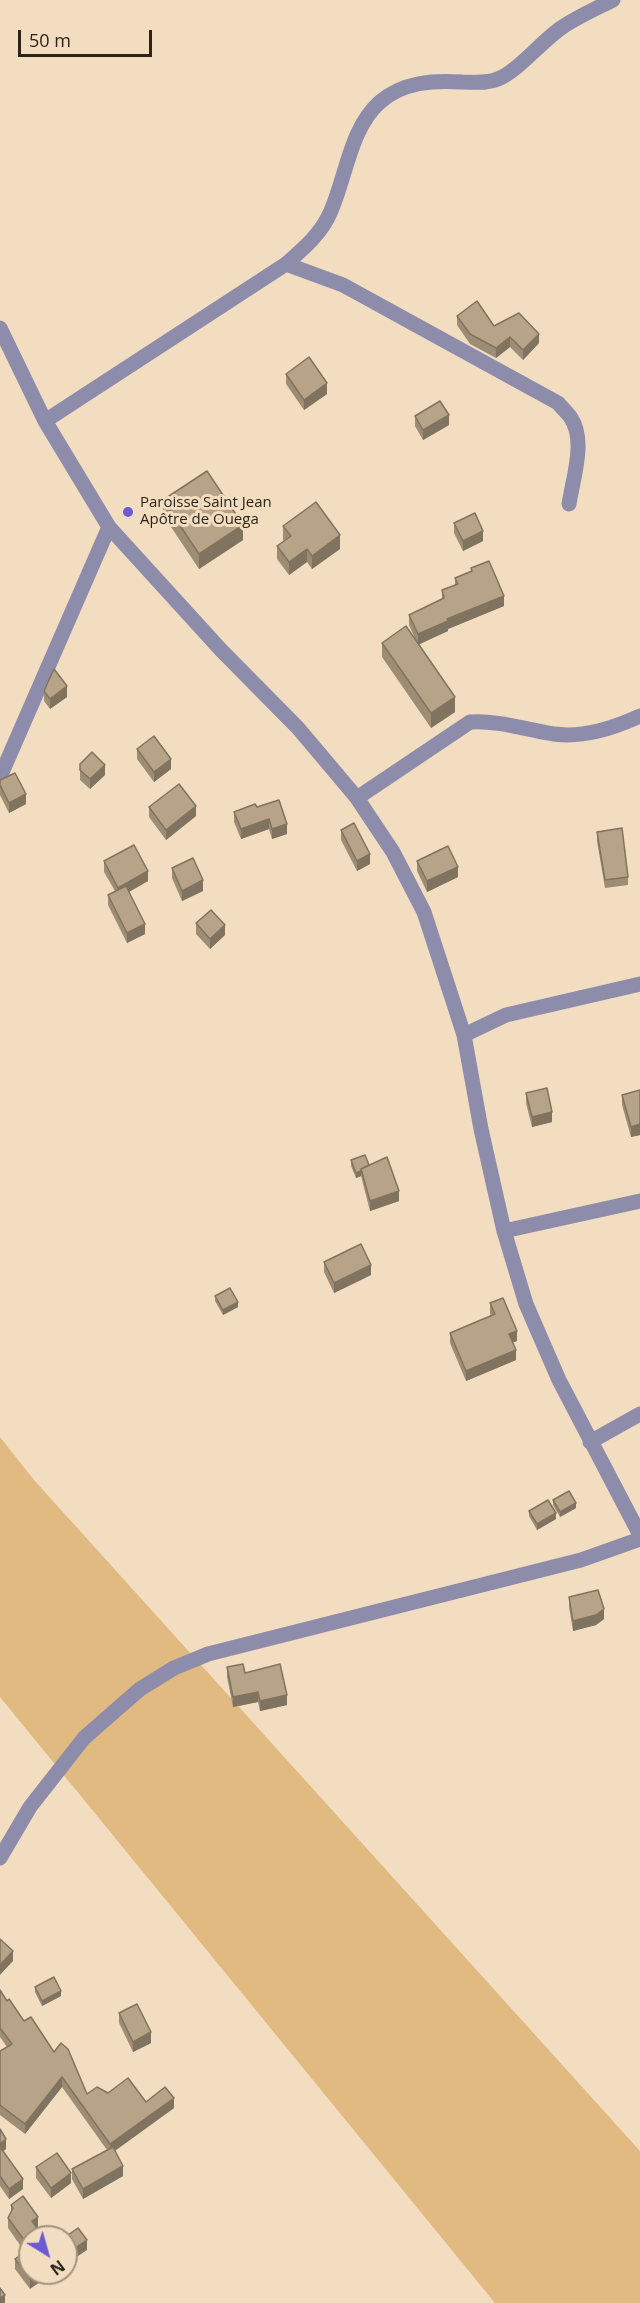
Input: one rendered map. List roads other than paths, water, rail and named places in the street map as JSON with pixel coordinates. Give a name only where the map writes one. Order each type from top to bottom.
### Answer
[{"type":"street","points":[[45,421],[286,264],[322,229],[331,212],[348,156],[366,119],[380,102],[400,89],[422,82],[482,83],[498,79],[511,71],[560,28],[613,0]]},
{"type":"street","points":[[286,264],[343,285],[558,403],[571,418],[577,432],[578,451],[570,504]]},
{"type":"street","points":[[0,328],[45,421],[109,527],[221,650],[298,728],[357,798],[393,852],[424,912],[464,1035],[481,1129],[504,1231],[526,1304],[558,1380],[640,1537],[581,1560],[208,1654],[174,1668],[140,1689],[84,1738],[30,1807],[0,1858]]},
{"type":"street","points":[[0,777],[109,527]]},
{"type":"street","points":[[357,798],[470,722],[486,721],[556,735],[589,734],[620,725],[640,716]]},
{"type":"street","points":[[464,1035],[506,1015],[640,984]]},
{"type":"street","points":[[504,1231],[640,1201]]},
{"type":"street","points":[[590,1442],[640,1414]]},
{"type":"place","name":"Paroisse Saint Jean Apôtre de Ouega","points":[[128,512]]}]
